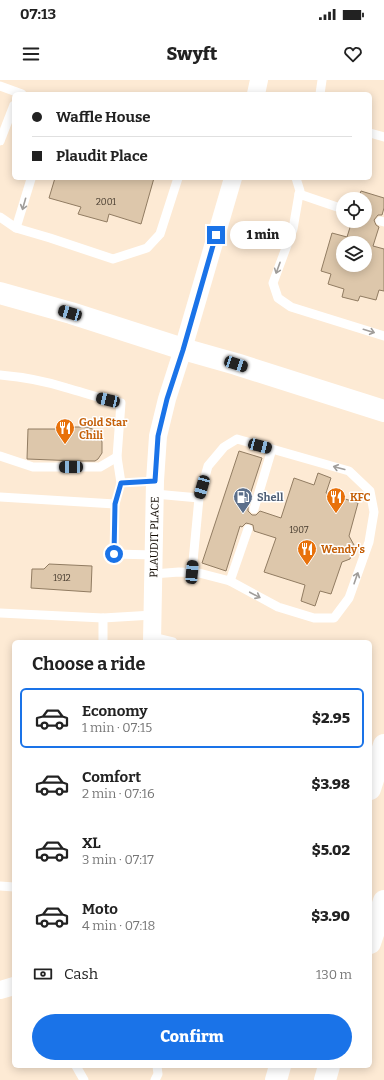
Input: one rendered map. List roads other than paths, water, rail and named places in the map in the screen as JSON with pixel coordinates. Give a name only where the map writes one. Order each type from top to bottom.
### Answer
[{"type":"street","points":[[257,92],[260,80]]},
{"type":"street","name":"PLAUDIT PLACE","points":[[152,640],[155,488],[158,436],[167,399],[183,350],[232,180]]},
{"type":"street","points":[[0,293],[70,313],[183,350],[236,364],[384,411]]},
{"type":"street","points":[[372,783],[384,746]]},
{"type":"street","points":[[372,937],[384,901]]},
{"type":"street","points":[[0,990],[12,987]]},
{"type":"street","points":[[276,1080],[279,1068]]},
{"type":"street","points":[[325,1080],[328,1068]]},
{"type":"lane","points":[[320,92],[322,80]]},
{"type":"lane","points":[[0,86],[15,92]]},
{"type":"lane","points":[[0,141],[12,110]]},
{"type":"lane","points":[[372,134],[384,137]]},
{"type":"lane","points":[[16,228],[31,180]]},
{"type":"lane","points":[[0,217],[16,228],[113,259],[147,248],[160,234],[177,180]]},
{"type":"lane","points":[[297,180],[300,191],[293,229],[273,283],[278,298],[291,307],[384,336]]},
{"type":"lane","points":[[299,194],[336,207]]},
{"type":"lane","points":[[0,375],[25,378],[66,387],[96,397],[121,403],[117,457],[121,483],[115,504],[114,554],[154,555]]},
{"type":"lane","points":[[153,574],[200,573],[230,581],[278,607],[314,618],[334,618],[349,598],[368,542],[374,512],[370,491],[349,471],[237,439],[224,447],[208,466],[199,498],[192,572]]},
{"type":"lane","points":[[254,509],[272,449]]},
{"type":"lane","points":[[0,456],[32,467],[100,467],[117,457]]},
{"type":"lane","points":[[121,483],[155,488],[199,498]]},
{"type":"lane","points":[[0,497],[115,504]]},
{"type":"lane","points":[[230,581],[248,529]]},
{"type":"lane","points":[[0,613],[103,618],[152,615]]},
{"type":"lane","points":[[103,618],[103,640]]},
{"type":"lane","points":[[0,886],[12,887]]},
{"type":"lane","points":[[77,1068],[84,1080]]},
{"type":"lane","points":[[155,1080],[158,1074],[157,1068]]},
{"type":"place","name":"Gold Star Chili","points":[[65,445]]},
{"type":"place","name":"Shell","points":[[243,514]]},
{"type":"place","name":"KFC","points":[[336,514]]},
{"type":"place","name":"Wendy's","points":[[307,566]]}]
